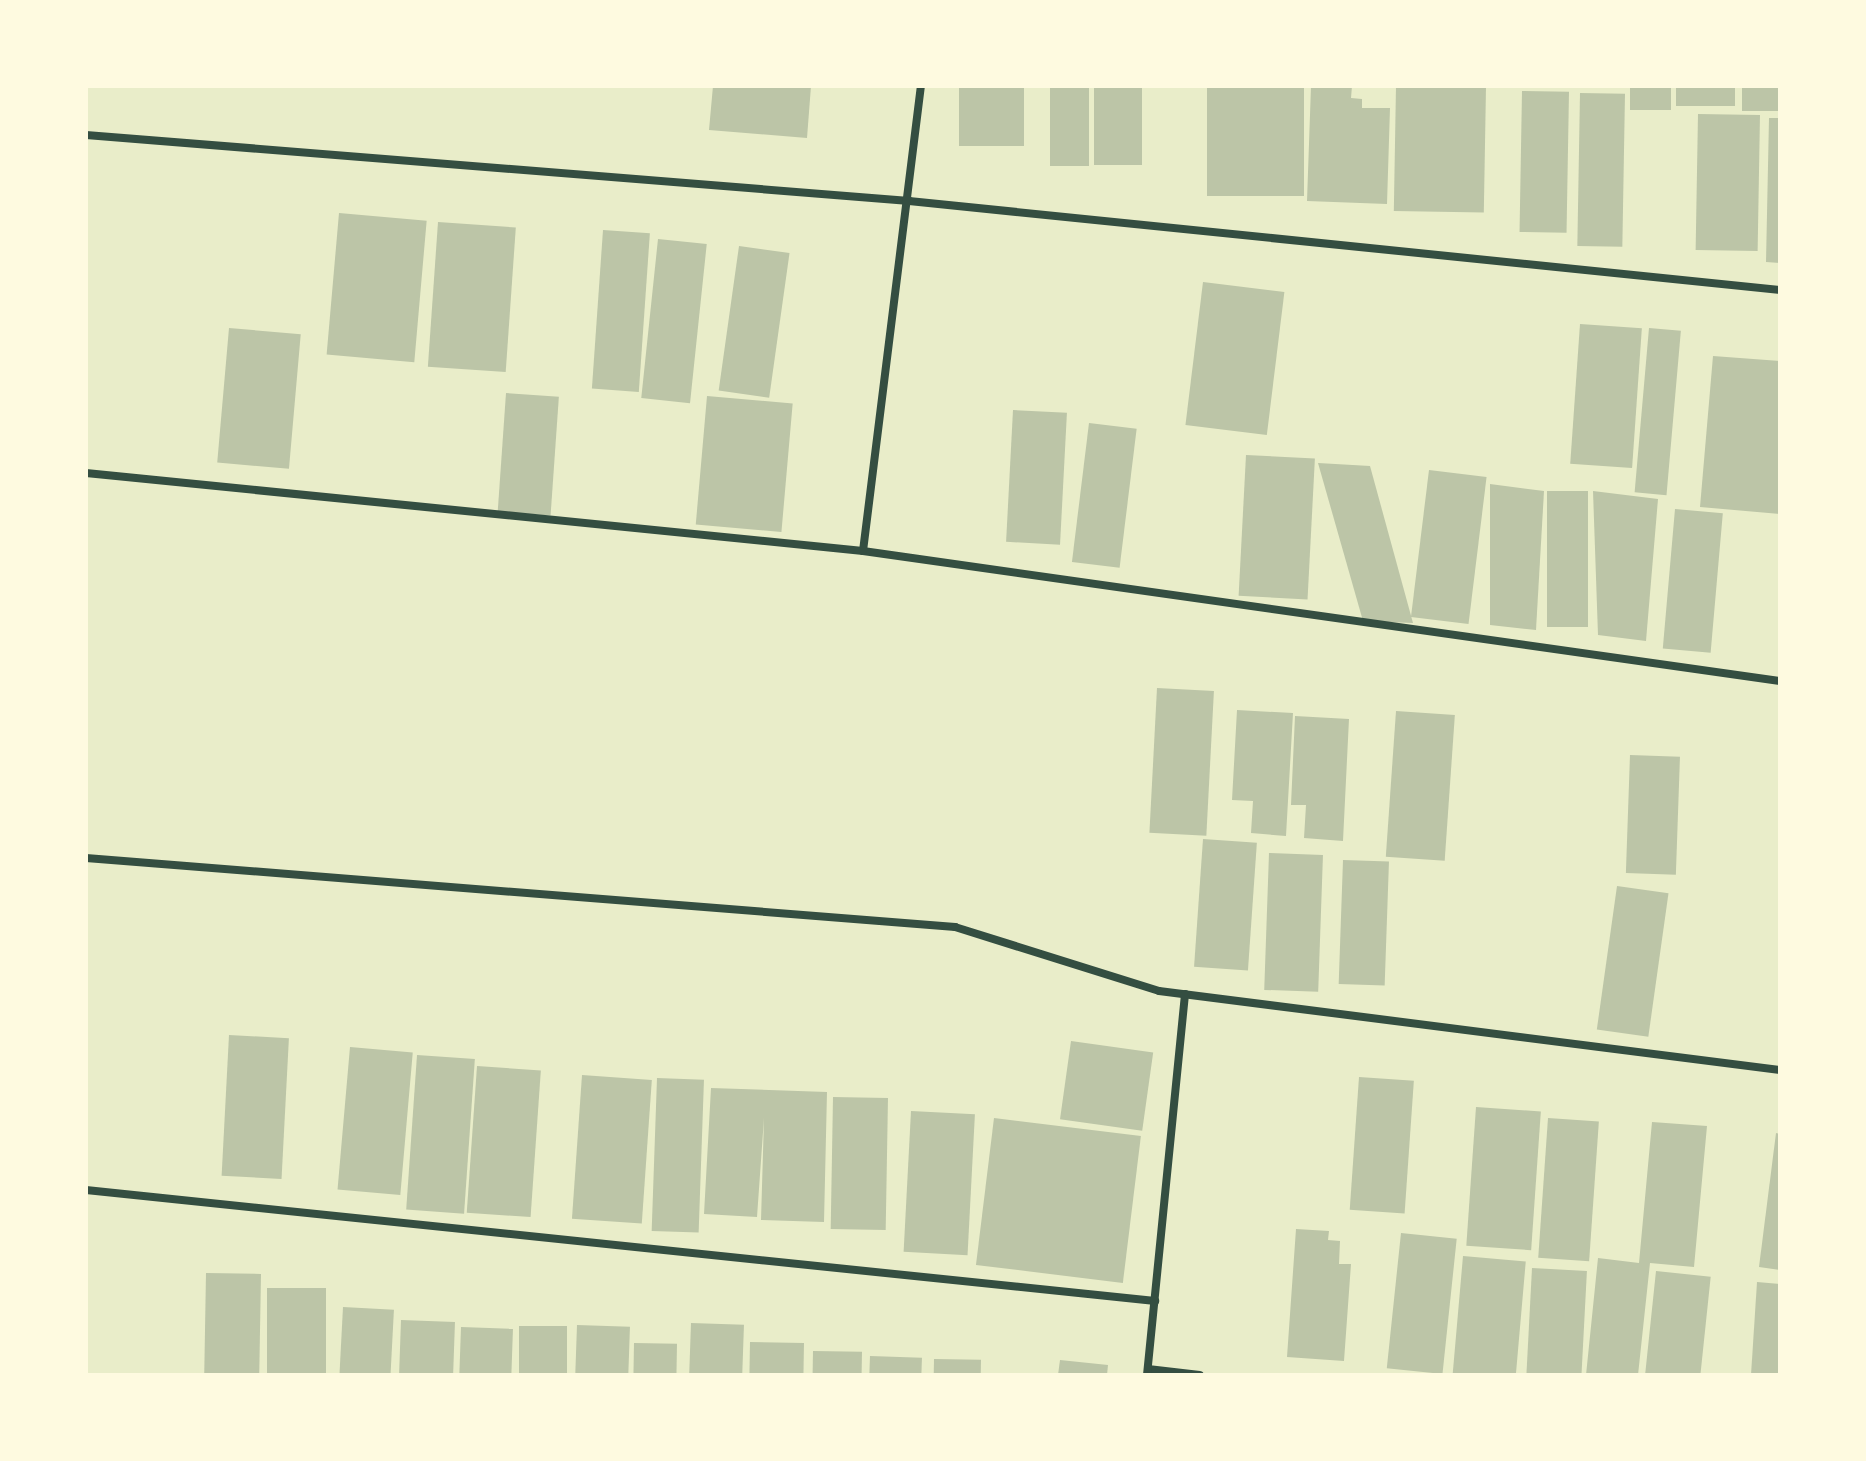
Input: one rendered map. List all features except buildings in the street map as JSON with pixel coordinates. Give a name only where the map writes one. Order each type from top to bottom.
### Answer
[{"type":"street","points":[[863,551],[921,86]]},
{"type":"street","points":[[86,135],[909,201],[1780,290]]},
{"type":"street","points":[[86,473],[863,551],[1780,681]]},
{"type":"street","points":[[86,858],[955,927],[1159,991],[1780,1070]]},
{"type":"street","points":[[1185,994],[1147,1372],[1200,1375]]},
{"type":"street","points":[[86,1190],[1155,1301]]}]
